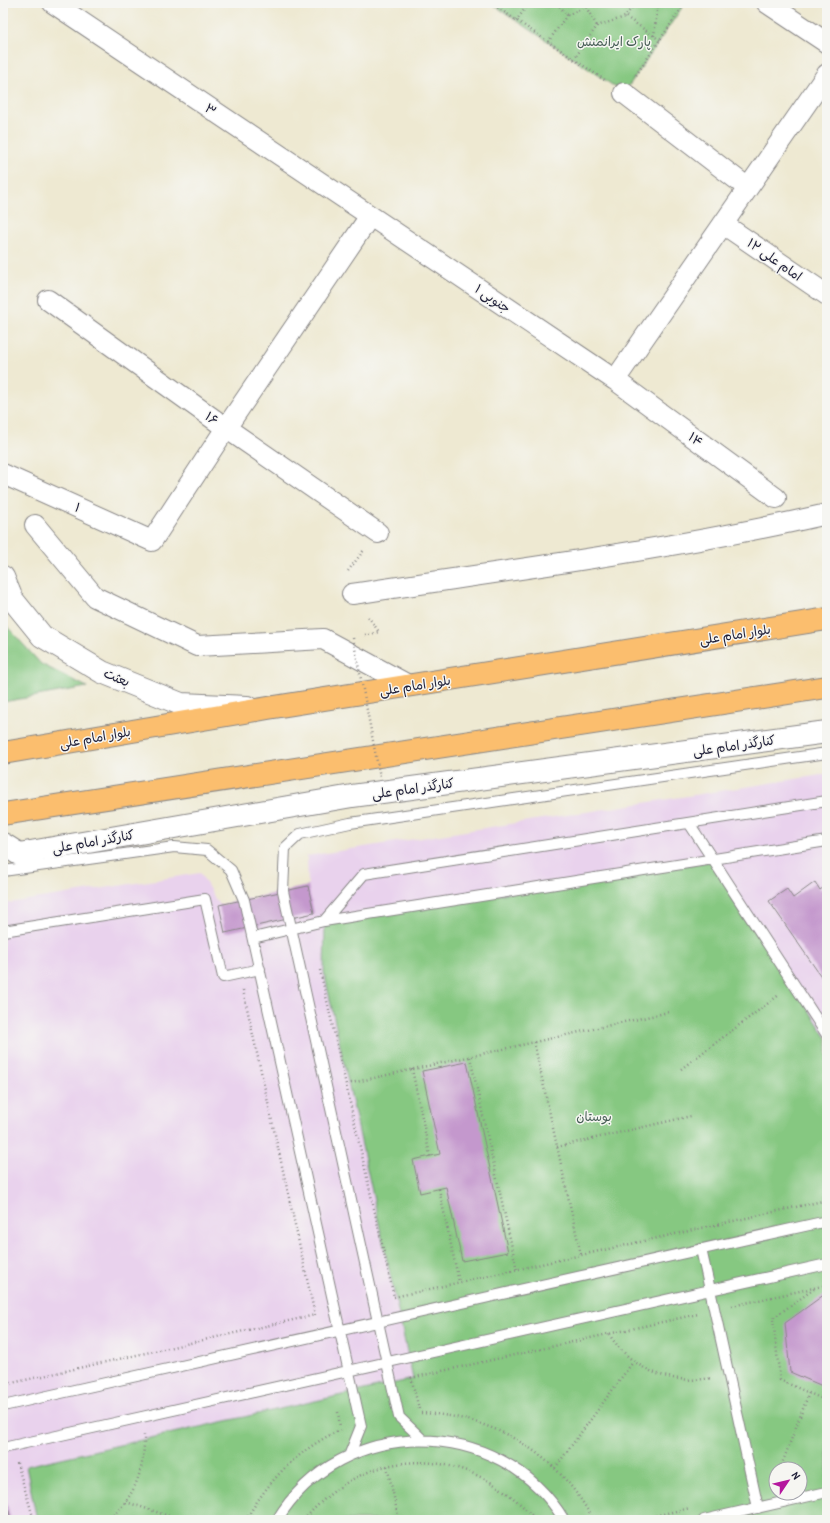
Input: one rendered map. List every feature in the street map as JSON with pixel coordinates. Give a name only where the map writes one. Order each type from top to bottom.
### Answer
[{"type":"highway","name":"بلوار امام علی","points":[[3,753],[268,708],[827,619]]},
{"type":"highway","points":[[3,814],[827,687]]},
{"type":"street","name":"۳","points":[[53,3],[370,216]]},
{"type":"street","points":[[768,3],[827,43]]},
{"type":"street","points":[[615,380],[827,74]]},
{"type":"street","points":[[624,93],[748,188]]},
{"type":"street","name":"۱ جنوبی","points":[[370,216],[615,380]]},
{"type":"street","points":[[226,428],[370,216]]},
{"type":"street","name":"امام علی ۱۲","points":[[723,224],[827,295]]},
{"type":"street","name":"۱۶","points":[[48,300],[226,428],[378,533]]},
{"type":"street","name":"۱۴","points":[[615,380],[776,498]]},
{"type":"street","name":"۱","points":[[3,474],[152,541],[226,428]]},
{"type":"street","points":[[352,594],[573,561],[770,527],[827,514]]},
{"type":"street","points":[[35,525],[95,596],[197,646],[323,639],[410,686]]},
{"type":"street","name":"بعثت","points":[[3,577],[12,599],[42,636],[102,672],[181,704],[268,708]]},
{"type":"street","name":"کنارگذر امام علی","points":[[3,844],[19,854],[352,796],[827,732]]},
{"type":"lane","points":[[423,1440],[399,1417],[283,892],[286,848],[300,834],[350,823],[827,753]]},
{"type":"lane","points":[[324,921],[364,874],[827,801]]},
{"type":"lane","points":[[689,823],[827,1035]]},
{"type":"lane","points":[[253,938],[324,921],[827,841]]},
{"type":"lane","points":[[3,871],[174,847],[207,850],[231,870],[244,900],[253,938],[361,1426],[349,1456]]},
{"type":"lane","points":[[3,931],[206,899],[223,977],[260,969]]},
{"type":"lane","points":[[3,1406],[827,1221]]},
{"type":"lane","points":[[701,1249],[758,1508]]},
{"type":"lane","points":[[3,1448],[827,1264]]},
{"type":"lane","points":[[277,1520],[303,1487],[328,1468],[349,1456],[385,1444],[423,1440],[459,1444],[476,1449],[509,1465],[538,1487],[564,1520]]},
{"type":"lane","points":[[704,1520],[827,1492]]},
{"type":"path","points":[[491,3],[624,93],[685,3]]},
{"type":"path","points":[[516,21],[528,3]]},
{"type":"path","points":[[557,3],[567,15]]},
{"type":"path","points":[[548,42],[567,15],[586,7],[591,3]]},
{"type":"path","points":[[574,60],[597,26],[625,17],[635,3]]},
{"type":"path","points":[[654,37],[658,3]]},
{"type":"path","points":[[586,7],[597,26]]},
{"type":"path","points":[[625,17],[660,40]]},
{"type":"path","points":[[353,638],[380,777]]},
{"type":"path","points":[[681,1069],[794,984]]},
{"type":"path","points":[[346,1084],[669,1012]]},
{"type":"path","points":[[534,1042],[581,1255]]},
{"type":"path","points":[[470,1057],[517,1270]]},
{"type":"path","points":[[412,1069],[430,1156]]},
{"type":"path","points":[[557,1147],[691,1116]]},
{"type":"path","points":[[439,1189],[460,1282]]},
{"type":"path","points":[[394,1297],[827,1200]]},
{"type":"path","points":[[411,1378],[827,1285]]},
{"type":"path","points":[[816,1287],[773,1318],[780,1380],[827,1401]]},
{"type":"path","points":[[3,1385],[315,1315]]},
{"type":"path","points":[[609,1334],[620,1349],[633,1362],[654,1374],[676,1380],[700,1380],[712,1378],[728,1372]]},
{"type":"path","points":[[555,1468],[633,1362]]},
{"type":"path","points":[[783,1461],[809,1393]]},
{"type":"path","points":[[107,1520],[126,1502],[137,1483],[141,1472],[144,1455],[144,1434]]},
{"type":"path","points":[[15,1457],[34,1520]]},
{"type":"path","points":[[304,1520],[315,1506],[348,1481],[387,1466],[407,1463],[428,1463],[469,1471],[506,1491],[523,1505],[536,1520]]},
{"type":"path","points":[[387,1466],[400,1520]]},
{"type":"path","points":[[126,1502],[181,1520]]},
{"type":"path","points":[[408,1520],[435,1520]]},
{"type":"shaded area","points":[[827,774],[827,1520],[3,1520],[3,904],[200,873],[219,905],[308,886],[307,856]]},
{"type":"green space","name":"پارک ایرانمنش","points":[[491,3],[685,3],[624,93]]},
{"type":"green space","points":[[3,622],[41,664],[87,687],[3,702]]},
{"type":"green space","name":"بوستان","points":[[712,861],[827,1038],[827,1520],[37,1520],[26,1466],[413,1379],[324,972],[325,922]]},
{"type":"building","points":[[815,882],[820,890],[827,885],[827,985],[769,901],[787,889],[793,898]]},
{"type":"building","points":[[308,886],[314,913],[225,933],[219,905]]},
{"type":"building","points":[[467,1062],[508,1252],[462,1261],[446,1187],[420,1193],[413,1160],[440,1154],[422,1071]]},
{"type":"building","points":[[825,1294],[827,1295],[827,1388],[790,1372],[785,1323]]},
{"type":"building","points":[[4,1490],[11,1520],[3,1520]]}]
